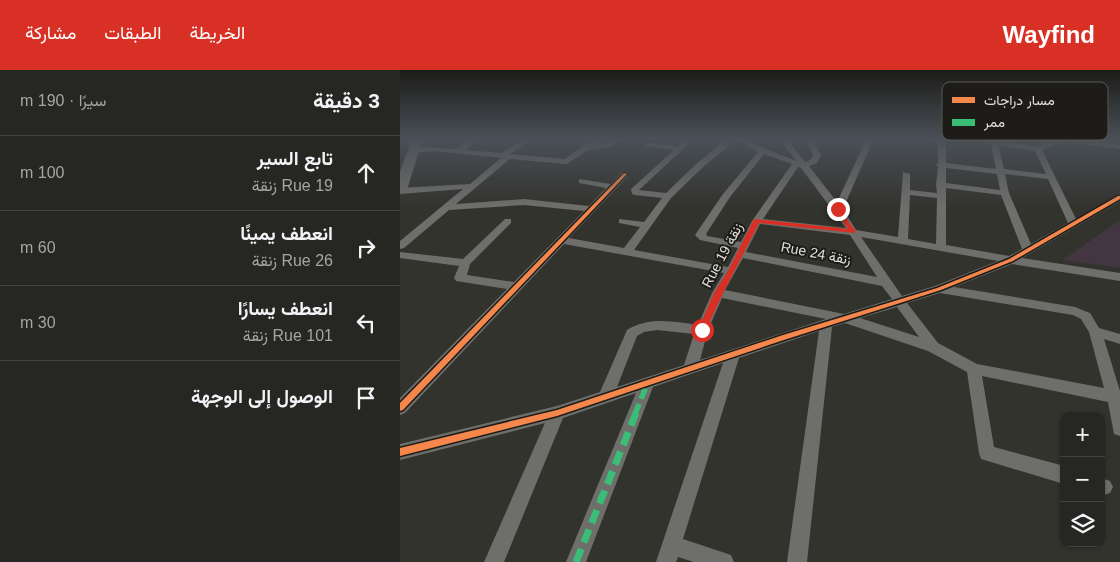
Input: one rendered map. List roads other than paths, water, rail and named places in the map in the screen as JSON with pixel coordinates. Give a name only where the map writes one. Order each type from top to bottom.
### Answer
[{"type":"main road","points":[[400,191],[411,161]]},
{"type":"street","points":[[400,246],[473,186],[500,161]]},
{"type":"street","points":[[556,161],[568,161]]},
{"type":"street","points":[[666,161],[635,189],[635,192],[668,196]]},
{"type":"street","points":[[627,252],[656,210],[705,161]]},
{"type":"street","name":"Rue 24 زنقة","points":[[755,161],[726,196],[701,233],[701,237],[742,250],[886,283]]},
{"type":"street","points":[[789,161],[799,165]]},
{"type":"street","points":[[796,161],[838,209],[886,283],[933,346]]},
{"type":"street","name":"Rue 19 زنقة","points":[[690,368],[702,330],[718,293],[757,221],[799,165],[814,161]]},
{"type":"street","points":[[838,209],[860,161]]},
{"type":"street","points":[[940,161],[940,247]]},
{"type":"street","points":[[998,161],[1006,192],[1028,251]]},
{"type":"street","points":[[1044,161],[1074,225]]},
{"type":"street","points":[[940,165],[1052,177]]},
{"type":"street","points":[[400,408],[625,174]]},
{"type":"street","points":[[903,240],[907,192],[906,174]]},
{"type":"street","points":[[582,181],[613,187]]},
{"type":"street","points":[[940,185],[1006,192]]},
{"type":"street","points":[[400,191],[473,186]]},
{"type":"street","points":[[907,192],[940,196]]},
{"type":"street","points":[[400,452],[557,413],[733,354],[939,289],[1011,260],[1120,197]]},
{"type":"street","points":[[448,207],[524,202],[591,209]]},
{"type":"street","points":[[508,221],[465,263],[460,278],[517,286]]},
{"type":"street","points":[[622,221],[646,225]]},
{"type":"street","points":[[757,221],[852,232],[1011,260],[1120,276]]},
{"type":"street","points":[[562,240],[731,271]]},
{"type":"street","points":[[400,255],[465,263]]},
{"type":"street","points":[[939,289],[1075,311],[1086,316],[1095,332],[1117,397],[1120,429]]},
{"type":"street","points":[[718,293],[847,319],[933,346],[974,369],[1117,397]]},
{"type":"street","points":[[605,397],[632,333],[636,329],[651,325],[702,330]]},
{"type":"street","points":[[797,562],[826,325]]},
{"type":"street","points":[[1095,332],[1120,340]]},
{"type":"street","points":[[724,562],[668,554],[733,354]]},
{"type":"street","points":[[974,369],[987,453],[1060,475]]},
{"type":"street","points":[[576,562],[648,382]]},
{"type":"street","points":[[494,562],[557,413]]}]
